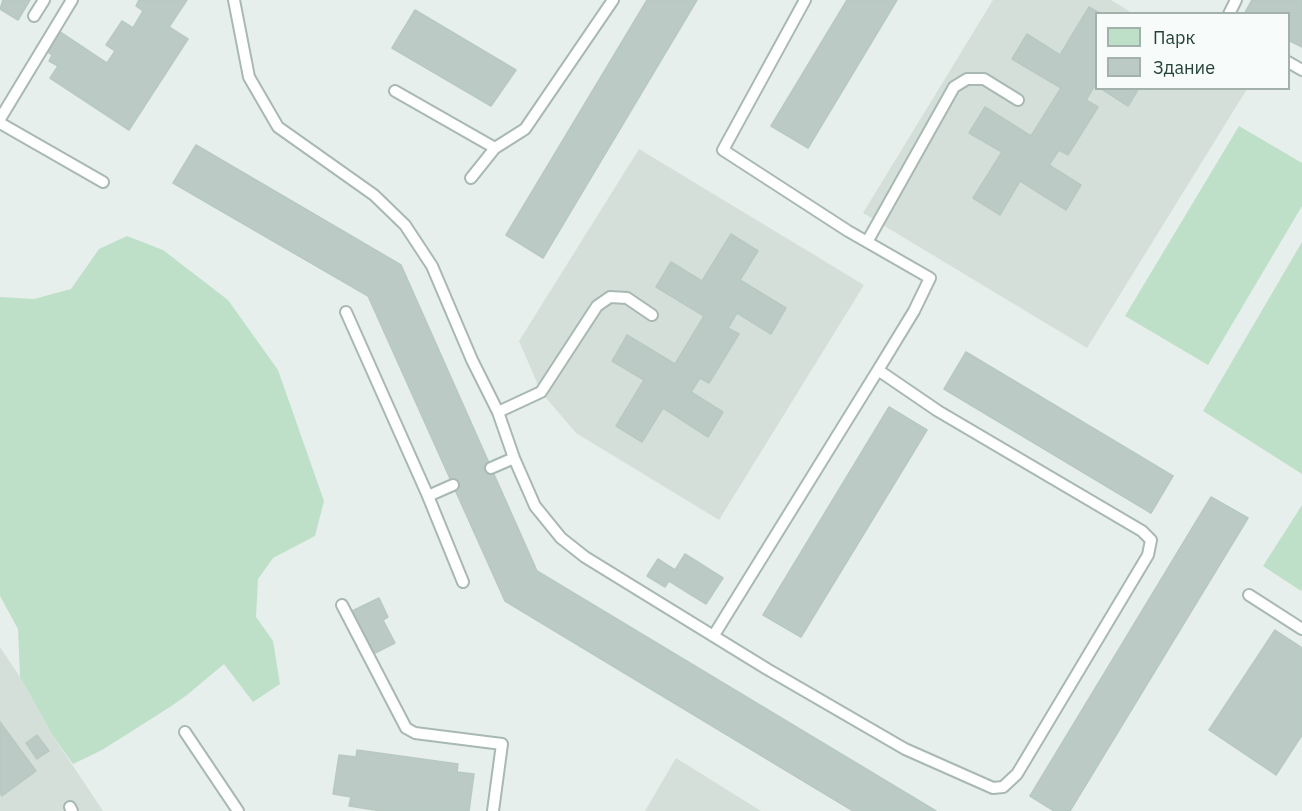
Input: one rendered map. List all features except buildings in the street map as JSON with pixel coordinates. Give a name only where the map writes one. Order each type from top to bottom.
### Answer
[{"type":"lane","points":[[34,16],[44,0]]},
{"type":"lane","points":[[72,0],[0,121],[103,182]]},
{"type":"lane","points":[[234,0],[249,77],[278,127],[374,195],[405,225],[432,266],[472,360],[498,412],[514,458],[536,506],[561,538],[585,557],[766,669],[904,749],[993,788],[1003,787],[1017,774],[1148,555],[1151,540],[1142,531],[938,411],[878,370]]},
{"type":"lane","points":[[471,178],[495,148],[525,129],[613,0]]},
{"type":"lane","points":[[714,635],[914,311],[930,278],[867,242],[723,150],[805,0]]},
{"type":"lane","points":[[867,242],[954,87],[967,80],[984,79],[1018,99]]},
{"type":"lane","points":[[395,91],[495,148]]},
{"type":"lane","points":[[498,412],[541,392],[597,306],[610,297],[627,298],[652,315]]},
{"type":"lane","points":[[346,312],[428,496],[463,582]]},
{"type":"lane","points":[[491,468],[514,458]]},
{"type":"lane","points":[[428,496],[453,485]]},
{"type":"lane","points":[[1250,595],[1302,629]]},
{"type":"lane","points":[[342,604],[406,728],[415,733],[502,744],[493,811]]},
{"type":"lane","points":[[185,732],[238,811]]},
{"type":"shaded area","points":[[993,0],[1111,0],[1130,12],[1095,12],[1095,90],[1246,90],[1087,348],[863,213]]},
{"type":"shaded area","points":[[639,149],[864,285],[719,520],[576,433],[541,392],[519,341]]},
{"type":"shaded area","points":[[0,647],[20,677],[53,736],[103,811],[0,811]]},
{"type":"shaded area","points":[[676,758],[761,811],[645,811]]},
{"type":"green space","points":[[1239,126],[1302,163],[1302,206],[1208,365],[1125,316]]},
{"type":"green space","points":[[127,236],[163,250],[228,300],[278,370],[324,501],[315,536],[273,558],[258,579],[256,617],[273,641],[280,684],[253,702],[224,664],[170,707],[102,750],[73,764],[53,736],[20,677],[18,629],[0,596],[0,297],[34,299],[71,289],[99,249]]},
{"type":"green space","points":[[1302,242],[1302,474],[1203,411]]},
{"type":"green space","points":[[1302,505],[1302,589],[1301,591],[1263,566]]}]
